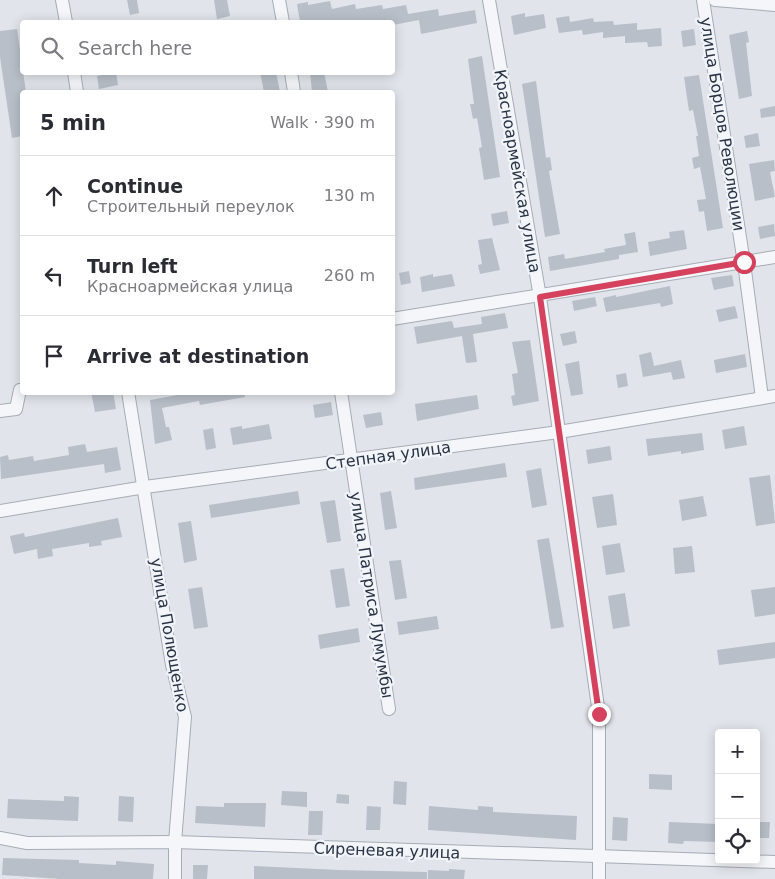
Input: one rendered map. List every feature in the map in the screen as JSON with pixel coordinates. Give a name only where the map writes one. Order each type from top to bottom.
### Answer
[{"type":"street","points":[[62,0],[66,20]]},
{"type":"street","points":[[279,0],[283,20]]},
{"type":"street","name":"Красноармейская улица","points":[[489,0],[540,297],[599,714],[598,879]]},
{"type":"street","name":"улица Борцов Революции","points":[[703,0],[744,262],[769,397]]},
{"type":"street","points":[[714,0],[775,5]]},
{"type":"street","points":[[74,75],[77,90]]},
{"type":"street","points":[[291,75],[294,90]]},
{"type":"street","points":[[395,319],[540,297],[775,257]]},
{"type":"street","points":[[0,411],[16,409],[20,390]]},
{"type":"street","name":"улица Полющенко","points":[[129,395],[145,487],[172,666],[185,717],[175,842],[175,879]]},
{"type":"street","name":"улица Патриса Лумумбы","points":[[341,395],[389,709]]},
{"type":"street","name":"Степная улица","points":[[0,511],[145,487],[559,432],[769,397]]},
{"type":"street","name":"Сиреневая улица","points":[[0,838],[27,843],[175,842],[599,858],[775,862]]},
{"type":"building","points":[[127,0],[137,0],[139,13],[130,15]]},
{"type":"building","points":[[214,0],[227,0],[230,16],[217,19]]},
{"type":"building","points":[[330,1],[332,9],[355,4],[356,9],[382,5],[383,9],[406,5],[408,14],[438,9],[439,16],[475,10],[477,23],[421,34],[419,20],[395,25],[395,20],[300,20],[297,4],[308,2],[308,5]]},
{"type":"building","points":[[525,13],[525,17],[544,14],[546,28],[514,35],[511,16]]},
{"type":"building","points":[[569,16],[570,22],[593,18],[594,22],[613,21],[614,25],[637,23],[637,30],[661,28],[662,46],[648,47],[647,42],[625,43],[625,36],[603,38],[603,32],[583,35],[582,30],[559,33],[556,18]]},
{"type":"building","points":[[17,29],[20,50],[20,75],[24,75],[26,90],[20,90],[20,136],[12,138],[0,57],[0,31]]},
{"type":"building","points":[[694,29],[696,45],[683,47],[681,31]]},
{"type":"building","points":[[747,31],[749,42],[746,43],[752,96],[739,99],[729,35]]},
{"type":"building","points":[[482,56],[500,177],[484,180],[479,148],[482,147],[477,118],[473,119],[470,104],[474,104],[468,59]]},
{"type":"building","points":[[116,75],[118,85],[99,89],[97,76]]},
{"type":"building","points":[[261,75],[277,75],[280,90],[264,90]]},
{"type":"building","points":[[310,75],[325,75],[328,90],[312,90]]},
{"type":"building","points":[[699,75],[723,228],[707,231],[704,211],[699,212],[697,200],[706,199],[700,167],[694,169],[692,158],[699,156],[696,136],[698,136],[693,110],[689,111],[684,77]]},
{"type":"building","points":[[536,81],[546,158],[550,157],[552,170],[549,171],[560,234],[545,237],[522,84]]},
{"type":"building","points":[[775,106],[775,116],[761,118],[760,109]]},
{"type":"building","points":[[758,133],[760,146],[746,148],[744,136]]},
{"type":"building","points":[[774,160],[775,171],[770,172],[775,197],[755,201],[749,164]]},
{"type":"building","points":[[507,211],[509,223],[493,226],[491,214]]},
{"type":"building","points":[[774,224],[775,236],[760,239],[758,227]]},
{"type":"building","points":[[684,230],[687,249],[650,256],[648,242],[670,238],[669,232]]},
{"type":"building","points":[[635,232],[638,252],[619,255],[619,259],[550,271],[548,257],[564,254],[565,259],[605,252],[604,249],[626,245],[624,234]]},
{"type":"building","points":[[492,238],[500,270],[480,274],[478,265],[482,264],[478,240]]},
{"type":"building","points":[[409,271],[411,283],[401,285],[399,273]]},
{"type":"building","points":[[433,274],[433,277],[452,274],[455,286],[422,292],[420,277]]},
{"type":"building","points":[[732,275],[734,286],[714,290],[711,278]]},
{"type":"building","points":[[670,286],[673,304],[661,307],[660,303],[606,312],[603,298]]},
{"type":"building","points":[[595,297],[597,306],[574,311],[572,301]]},
{"type":"building","points":[[735,306],[738,318],[719,322],[716,310]]},
{"type":"building","points":[[505,313],[508,328],[473,334],[477,362],[466,363],[462,336],[417,344],[414,327],[452,321],[454,328],[482,324],[481,317]]},
{"type":"building","points":[[575,331],[577,343],[563,346],[560,334]]},
{"type":"building","points":[[530,340],[539,401],[513,406],[511,396],[515,395],[512,374],[518,373],[512,342]]},
{"type":"building","points":[[651,352],[654,366],[681,360],[685,378],[673,380],[671,372],[643,377],[639,355]]},
{"type":"building","points":[[745,354],[747,367],[716,373],[714,360]]},
{"type":"building","points":[[579,361],[583,394],[571,396],[565,364]]},
{"type":"building","points":[[626,373],[628,386],[618,388],[616,375]]},
{"type":"building","points":[[92,395],[114,395],[116,409],[95,412]]},
{"type":"building","points":[[178,395],[245,395],[245,397],[200,405],[199,401],[162,408],[166,427],[169,427],[172,440],[155,444],[150,400]]},
{"type":"building","points":[[477,395],[479,409],[417,421],[415,404]]},
{"type":"building","points":[[331,402],[333,415],[315,418],[313,405]]},
{"type":"building","points":[[381,412],[383,425],[366,428],[363,415]]},
{"type":"building","points":[[269,424],[272,439],[233,445],[230,428],[242,426],[242,429]]},
{"type":"building","points":[[744,426],[747,445],[725,449],[722,430]]},
{"type":"building","points":[[213,428],[216,448],[206,450],[203,430]]},
{"type":"building","points":[[702,433],[704,450],[681,454],[681,451],[648,456],[646,439]]},
{"type":"building","points":[[85,444],[87,452],[117,447],[121,470],[105,473],[104,464],[1,479],[0,457],[8,455],[9,460],[33,456],[34,461],[69,455],[68,447]]},
{"type":"building","points":[[610,446],[612,460],[588,464],[586,450]]},
{"type":"building","points":[[505,463],[507,477],[415,490],[414,478]]},
{"type":"building","points":[[541,468],[547,505],[532,508],[526,471]]},
{"type":"building","points":[[770,475],[775,523],[756,526],[749,478]]},
{"type":"building","points":[[298,491],[300,504],[211,518],[209,505]]},
{"type":"building","points":[[391,491],[397,528],[385,530],[380,493]]},
{"type":"building","points":[[613,494],[617,525],[597,528],[592,497]]},
{"type":"building","points":[[703,496],[707,516],[682,521],[679,500]]},
{"type":"building","points":[[335,500],[341,541],[327,543],[320,502]]},
{"type":"building","points":[[118,518],[122,537],[101,541],[102,545],[89,547],[89,543],[52,549],[53,556],[38,559],[37,549],[14,554],[10,536],[24,533],[25,537]]},
{"type":"building","points":[[191,521],[197,560],[184,563],[178,523]]},
{"type":"building","points":[[549,538],[564,627],[551,629],[537,540]]},
{"type":"building","points":[[620,543],[625,572],[606,575],[602,546]]},
{"type":"building","points":[[692,546],[695,572],[675,574],[673,548]]},
{"type":"building","points":[[401,560],[407,598],[395,600],[389,561]]},
{"type":"building","points":[[344,568],[350,606],[336,608],[330,570]]},
{"type":"building","points":[[202,587],[208,627],[194,629],[188,589]]},
{"type":"building","points":[[775,587],[775,614],[755,617],[751,590]]},
{"type":"building","points":[[625,593],[630,626],[613,629],[608,596]]},
{"type":"building","points":[[437,616],[439,629],[399,635],[397,622]]},
{"type":"building","points":[[358,628],[360,642],[320,649],[318,635]]},
{"type":"building","points":[[775,642],[775,658],[719,665],[717,650]]},
{"type":"building","points":[[649,774],[672,775],[672,790],[649,789]]},
{"type":"building","points":[[394,781],[407,782],[406,805],[393,804]]},
{"type":"building","points":[[282,791],[307,792],[307,807],[281,805]]},
{"type":"building","points":[[337,794],[349,795],[349,804],[336,803]]},
{"type":"building","points":[[64,796],[79,797],[78,821],[7,818],[8,799],[64,801]]},
{"type":"building","points":[[119,796],[134,797],[133,822],[118,821]]},
{"type":"building","points":[[224,803],[266,803],[265,827],[195,823],[196,806],[224,807]]},
{"type":"building","points":[[367,806],[381,807],[380,830],[366,830]]},
{"type":"building","points":[[429,806],[478,810],[478,806],[493,807],[493,812],[577,816],[576,840],[428,830]]},
{"type":"building","points":[[309,811],[323,811],[322,835],[308,835]]},
{"type":"building","points":[[613,817],[628,818],[627,841],[612,840]]},
{"type":"building","points":[[669,822],[715,824],[715,842],[684,841],[683,844],[668,843]]},
{"type":"building","points":[[760,822],[770,822],[769,838],[760,838]]},
{"type":"building","points":[[3,858],[79,860],[79,863],[116,865],[116,861],[154,864],[153,879],[61,879],[2,875]]},
{"type":"building","points":[[193,865],[208,865],[207,879],[193,879]]},
{"type":"building","points":[[254,866],[427,872],[427,879],[254,879]]},
{"type":"building","points":[[449,869],[465,870],[464,879],[428,879],[428,870],[449,871]]},
{"type":"route","points":[[599,714],[540,297],[744,262]]}]
